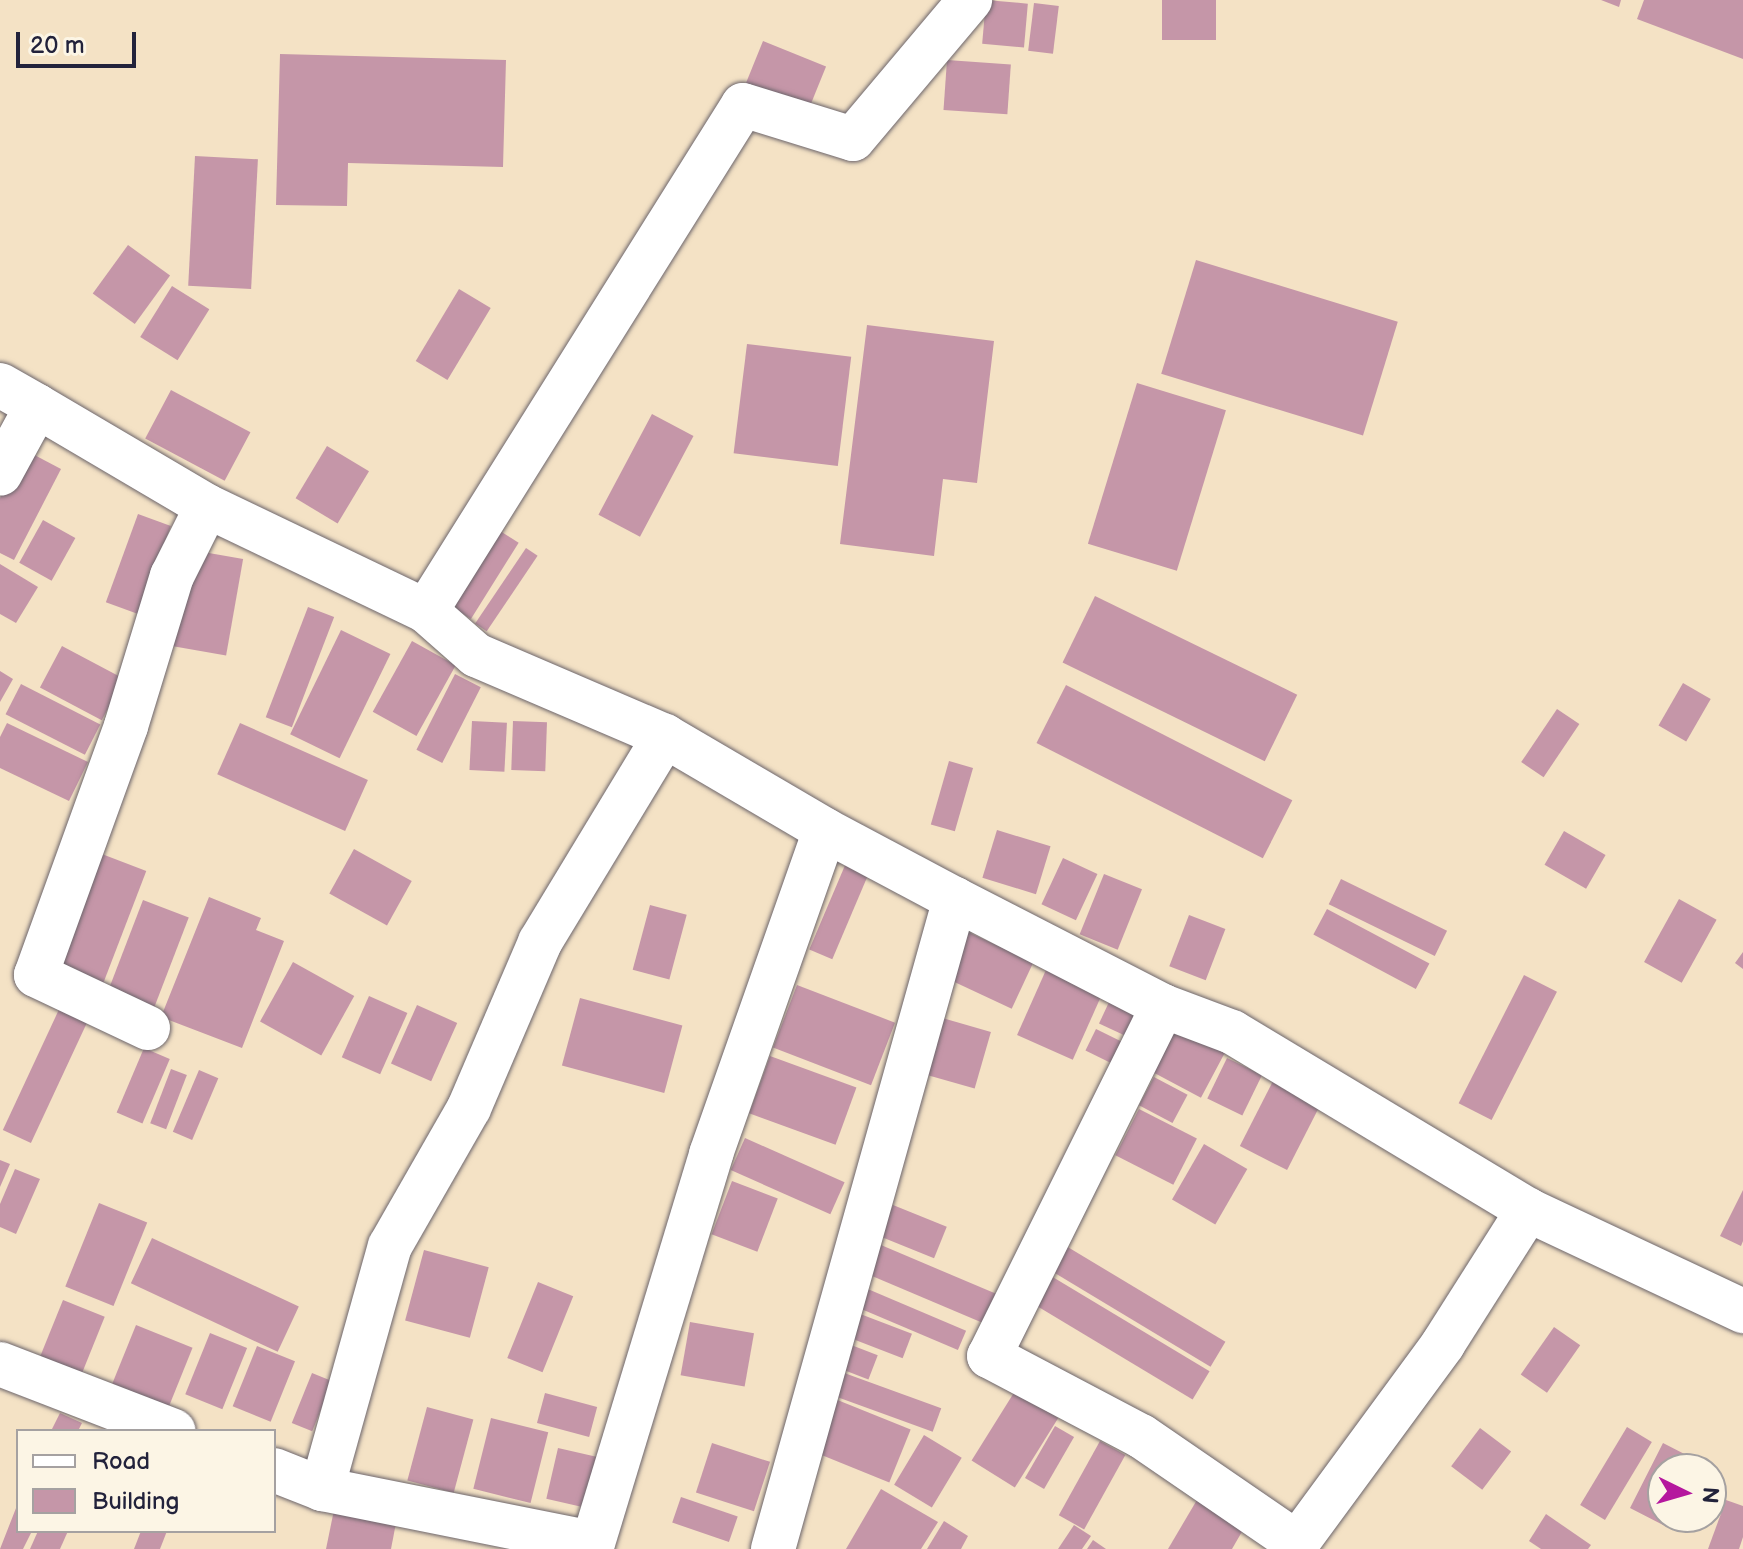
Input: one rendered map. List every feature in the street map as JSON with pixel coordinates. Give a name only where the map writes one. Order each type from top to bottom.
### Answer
[{"type":"street","points":[[426,611],[743,105],[853,139],[970,0]]},
{"type":"street","points":[[0,474],[19,396],[207,506],[426,611],[476,655],[665,736],[825,830],[955,899],[1163,1006],[1232,1032],[1528,1210],[1743,1311]]},
{"type":"street","points":[[148,1028],[36,975],[126,726],[172,576],[207,506]]},
{"type":"street","points":[[322,1489],[390,1246],[469,1108],[540,942],[665,736]]},
{"type":"street","points":[[276,1471],[322,1489],[591,1546],[711,1154],[825,830]]},
{"type":"street","points":[[773,1549],[955,899]]},
{"type":"street","points":[[1163,1006],[989,1356],[1141,1436],[1297,1543],[1443,1344],[1528,1210]]},
{"type":"street","points":[[0,1364],[169,1429]]},
{"type":"building","points":[[986,0],[1028,4],[1024,47],[982,44]]},
{"type":"building","points":[[1162,0],[1216,0],[1216,40],[1162,40]]},
{"type":"building","points":[[1601,0],[1621,0],[1619,7]]},
{"type":"building","points":[[1644,0],[1743,0],[1743,59],[1637,19]]},
{"type":"building","points":[[1034,3],[1059,6],[1053,54],[1028,51]]},
{"type":"building","points":[[763,41],[826,66],[807,113],[744,87]]},
{"type":"building","points":[[280,54],[506,60],[503,167],[348,163],[347,206],[276,205]]},
{"type":"building","points":[[947,60],[1011,64],[1007,114],[944,110]]},
{"type":"building","points":[[195,156],[258,159],[251,289],[188,286]]},
{"type":"building","points":[[128,245],[170,276],[135,324],[93,294]]},
{"type":"building","points":[[1196,260],[1398,322],[1363,435],[1161,374]]},
{"type":"building","points":[[172,286],[209,309],[178,360],[140,337]]},
{"type":"building","points":[[459,289],[491,308],[447,380],[416,361]]},
{"type":"building","points":[[867,325],[994,341],[977,483],[943,479],[934,556],[840,544]]},
{"type":"building","points":[[747,344],[851,357],[838,466],[734,453]]},
{"type":"building","points":[[1137,383],[1226,410],[1177,571],[1088,544]]},
{"type":"building","points":[[171,390],[250,432],[225,481],[145,439]]},
{"type":"building","points":[[652,414],[693,436],[640,537],[598,515]]},
{"type":"building","points":[[327,446],[369,471],[338,524],[296,498]]},
{"type":"building","points":[[25,450],[61,469],[14,560],[0,553],[0,498]]},
{"type":"building","points":[[138,514],[171,526],[139,614],[106,602]]},
{"type":"building","points":[[43,520],[75,538],[52,581],[19,563]]},
{"type":"building","points":[[500,531],[519,543],[471,619],[452,607]]},
{"type":"building","points":[[526,548],[538,556],[487,631],[475,623]]},
{"type":"building","points":[[186,549],[243,559],[226,656],[169,646]]},
{"type":"building","points":[[0,564],[38,587],[16,623],[0,614]]},
{"type":"building","points":[[1095,596],[1297,695],[1265,761],[1063,663]]},
{"type":"building","points":[[308,607],[334,617],[292,727],[266,717]]},
{"type":"building","points":[[341,630],[390,654],[340,758],[290,734]]},
{"type":"building","points":[[412,641],[456,665],[416,736],[373,712]]},
{"type":"building","points":[[62,646],[124,679],[102,720],[40,687]]},
{"type":"building","points":[[0,671],[13,679],[0,702]]},
{"type":"building","points":[[455,674],[481,687],[442,763],[416,750]]},
{"type":"building","points":[[1683,683],[1711,699],[1686,741],[1658,725]]},
{"type":"building","points":[[21,684],[100,724],[85,755],[6,714]]},
{"type":"building","points":[[1066,685],[1292,800],[1263,858],[1036,743]]},
{"type":"building","points":[[1557,709],[1579,724],[1544,777],[1521,762]]},
{"type":"building","points":[[472,721],[507,723],[504,772],[469,770]]},
{"type":"building","points":[[513,721],[547,722],[545,771],[511,770]]},
{"type":"building","points":[[7,723],[88,762],[69,801],[0,768],[0,737]]},
{"type":"building","points":[[240,723],[368,780],[345,831],[217,774]]},
{"type":"building","points":[[949,761],[973,768],[955,831],[931,824]]},
{"type":"building","points":[[997,830],[1051,846],[1036,894],[982,878]]},
{"type":"building","points":[[1564,831],[1606,855],[1586,889],[1544,865]]},
{"type":"building","points":[[354,849],[412,881],[387,926],[329,894]]},
{"type":"building","points":[[94,851],[146,871],[101,989],[49,969]]},
{"type":"building","points":[[1063,858],[1097,874],[1076,920],[1041,904]]},
{"type":"building","points":[[846,863],[869,873],[832,959],[809,950]]},
{"type":"building","points":[[1104,874],[1142,889],[1118,950],[1080,934]]},
{"type":"building","points":[[1341,879],[1447,931],[1435,956],[1329,904]]},
{"type":"building","points":[[209,897],[261,918],[256,930],[284,941],[242,1048],[161,1017]]},
{"type":"building","points":[[1679,899],[1717,920],[1682,983],[1644,962]]},
{"type":"building","points":[[143,900],[189,918],[154,1009],[108,991]]},
{"type":"building","points":[[650,905],[687,915],[669,980],[633,970]]},
{"type":"building","points":[[1327,909],[1429,963],[1416,989],[1313,935]]},
{"type":"building","points":[[1189,915],[1225,929],[1206,980],[1169,966]]},
{"type":"building","points":[[968,932],[1033,962],[1012,1009],[946,978]]},
{"type":"building","points":[[1743,952],[1743,969],[1735,963]]},
{"type":"building","points":[[1050,961],[1106,986],[1073,1060],[1017,1035]]},
{"type":"building","points":[[293,962],[354,996],[321,1055],[260,1021]]},
{"type":"building","points":[[1524,975],[1557,992],[1492,1120],[1459,1103]]},
{"type":"building","points":[[797,985],[895,1023],[871,1085],[773,1048]]},
{"type":"building","points":[[369,996],[407,1013],[380,1074],[342,1057]]},
{"type":"building","points":[[580,998],[682,1025],[664,1093],[562,1066]]},
{"type":"building","points":[[1110,1000],[1142,1015],[1131,1038],[1099,1024]]},
{"type":"building","points":[[62,1003],[90,1016],[31,1143],[3,1130]]},
{"type":"building","points":[[417,1005],[457,1023],[431,1081],[391,1063]]},
{"type":"building","points":[[939,1017],[991,1032],[975,1089],[923,1074]]},
{"type":"building","points":[[1176,1021],[1227,1048],[1201,1098],[1150,1070]]},
{"type":"building","points":[[1096,1029],[1123,1042],[1112,1064],[1085,1051]]},
{"type":"building","points":[[144,1048],[170,1059],[142,1123],[117,1112]]},
{"type":"building","points":[[770,1056],[856,1087],[836,1145],[749,1113]]},
{"type":"building","points":[[1227,1058],[1262,1075],[1242,1116],[1207,1098]]},
{"type":"building","points":[[171,1069],[187,1075],[166,1129],[150,1123]]},
{"type":"building","points":[[199,1070],[218,1078],[192,1140],[173,1132]]},
{"type":"building","points":[[1154,1077],[1188,1095],[1173,1123],[1139,1105]]},
{"type":"building","points":[[1273,1081],[1320,1105],[1287,1170],[1240,1146]]},
{"type":"building","points":[[1139,1109],[1197,1139],[1173,1185],[1115,1155]]},
{"type":"building","points":[[745,1138],[845,1182],[830,1214],[731,1170]]},
{"type":"building","points":[[1204,1144],[1247,1169],[1215,1224],[1172,1199]]},
{"type":"building","points":[[0,1160],[10,1164],[0,1187]]},
{"type":"building","points":[[15,1169],[40,1179],[16,1234],[0,1227],[0,1204]]},
{"type":"building","points":[[732,1181],[778,1199],[757,1252],[712,1234]]},
{"type":"building","points":[[1743,1190],[1743,1241],[1741,1246],[1720,1236]]},
{"type":"building","points":[[99,1203],[147,1222],[113,1306],[65,1286]]},
{"type":"building","points":[[893,1205],[947,1227],[934,1258],[880,1237]]},
{"type":"building","points":[[152,1238],[299,1306],[278,1352],[131,1283]]},
{"type":"building","points":[[881,1245],[996,1294],[984,1323],[868,1274]]},
{"type":"building","points":[[1066,1246],[1225,1342],[1210,1367],[1051,1271]]},
{"type":"building","points":[[424,1250],[489,1267],[470,1338],[405,1321]]},
{"type":"building","points":[[1051,1276],[1210,1371],[1193,1400],[1034,1304]]},
{"type":"building","points":[[538,1282],[573,1296],[543,1372],[507,1358]]},
{"type":"building","points":[[863,1287],[966,1331],[958,1350],[855,1306]]},
{"type":"building","points":[[63,1300],[105,1317],[79,1380],[38,1363]]},
{"type":"building","points":[[855,1312],[912,1334],[903,1358],[846,1336]]},
{"type":"building","points":[[690,1322],[754,1333],[745,1386],[681,1375]]},
{"type":"building","points":[[136,1325],[193,1348],[167,1411],[111,1388]]},
{"type":"building","points":[[1554,1327],[1580,1345],[1547,1393],[1521,1375]]},
{"type":"building","points":[[210,1333],[247,1348],[222,1409],[185,1394]]},
{"type":"building","points":[[846,1343],[878,1355],[868,1379],[837,1367]]},
{"type":"building","points":[[257,1346],[295,1361],[271,1422],[233,1406]]},
{"type":"building","points":[[836,1370],[941,1408],[933,1432],[827,1393]]},
{"type":"building","points":[[312,1373],[332,1381],[312,1431],[292,1423]]},
{"type":"building","points":[[1015,1391],[1058,1418],[1015,1488],[972,1461]]},
{"type":"building","points":[[545,1393],[597,1407],[589,1437],[537,1423]]},
{"type":"building","points":[[830,1397],[911,1430],[889,1482],[809,1450]]},
{"type":"building","points":[[427,1407],[473,1419],[454,1493],[407,1480]]},
{"type":"building","points":[[60,1413],[82,1423],[79,1429],[52,1429]]},
{"type":"building","points":[[491,1418],[548,1432],[531,1503],[473,1489]]},
{"type":"building","points":[[1055,1426],[1074,1437],[1044,1489],[1025,1478]]},
{"type":"building","points":[[1627,1427],[1652,1442],[1605,1520],[1580,1505]]},
{"type":"building","points":[[1480,1428],[1511,1451],[1482,1490],[1451,1466]]},
{"type":"building","points":[[924,1435],[962,1458],[932,1507],[894,1485]]},
{"type":"building","points":[[1100,1441],[1125,1455],[1084,1529],[1059,1515]]},
{"type":"building","points":[[712,1443],[770,1462],[754,1511],[696,1492]]},
{"type":"building","points":[[1663,1443],[1682,1453],[1658,1453]]},
{"type":"building","points":[[558,1448],[603,1458],[591,1509],[546,1499]]},
{"type":"building","points":[[1647,1475],[1647,1517],[1630,1508]]},
{"type":"building","points":[[1204,1488],[1251,1516],[1232,1549],[1168,1549]]},
{"type":"building","points":[[881,1489],[938,1522],[921,1549],[846,1549]]},
{"type":"building","points":[[681,1497],[738,1517],[729,1542],[672,1523]]},
{"type":"building","points":[[1727,1500],[1743,1506],[1743,1537],[1739,1549],[1708,1549],[1714,1533],[1727,1533]]},
{"type":"building","points":[[16,1508],[16,1533],[31,1533],[23,1549],[0,1549]]},
{"type":"building","points":[[334,1510],[396,1523],[391,1549],[326,1549]]},
{"type":"building","points":[[1546,1514],[1591,1545],[1588,1549],[1541,1549],[1529,1541]]},
{"type":"building","points":[[944,1521],[968,1536],[961,1549],[927,1549]]},
{"type":"building","points":[[1074,1525],[1091,1536],[1082,1549],[1058,1549]]},
{"type":"building","points":[[37,1533],[67,1533],[60,1549],[30,1549]]},
{"type":"building","points":[[140,1533],[166,1533],[160,1549],[134,1549]]},
{"type":"building","points":[[1093,1540],[1106,1549],[1087,1549]]}]
